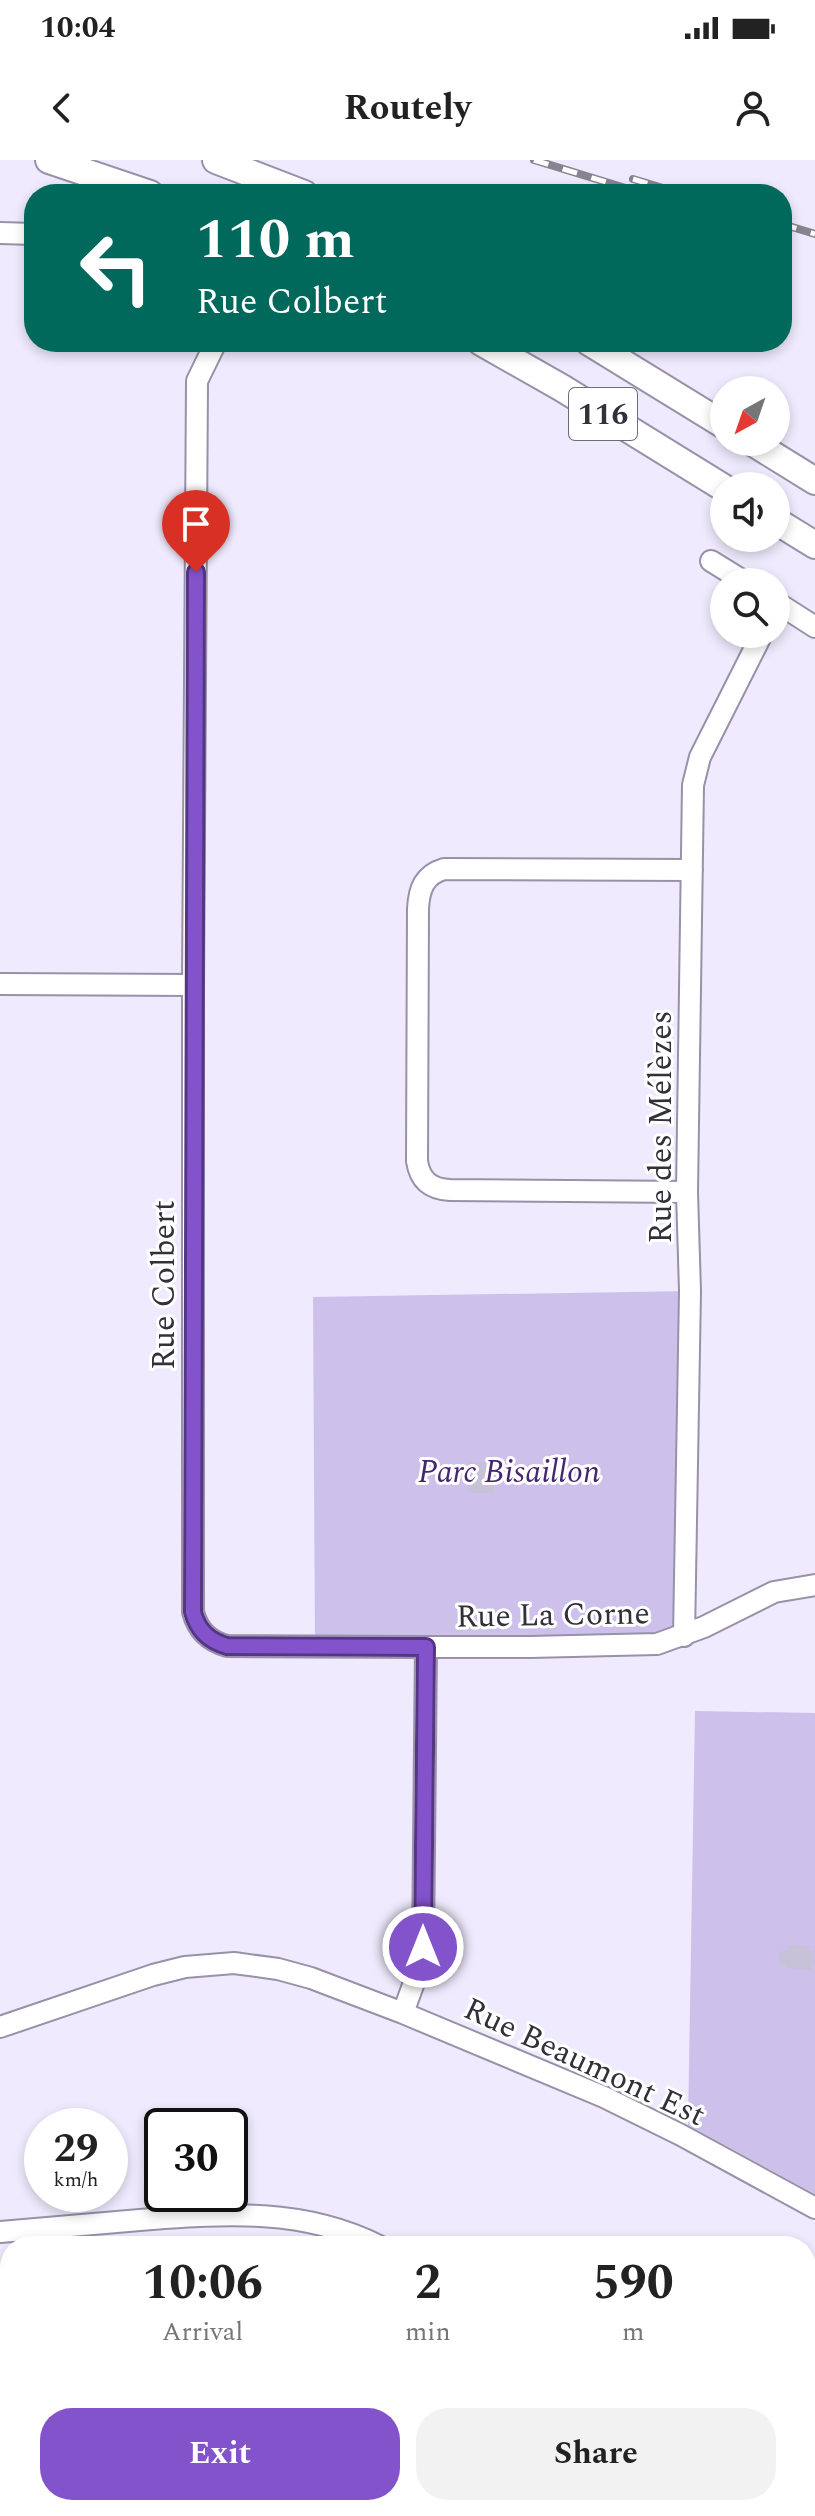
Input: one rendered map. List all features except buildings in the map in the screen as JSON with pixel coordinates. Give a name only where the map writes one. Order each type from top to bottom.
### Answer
[{"type":"main road","points":[[49,160],[120,184]]},
{"type":"main road","points":[[216,160],[278,184]]},
{"type":"main road","name":"116","points":[[499,352],[710,479]]},
{"type":"main road","name":"116","points":[[605,352],[710,416]]},
{"type":"main road","points":[[775,456],[815,481]]},
{"type":"main road","points":[[790,530],[815,545]]},
{"type":"street","points":[[0,233],[24,234]]},
{"type":"street","name":"Rue Colbert","points":[[211,352],[197,381],[193,1606],[204,1635],[227,1646],[426,1647]]},
{"type":"street","points":[[711,561],[722,568]]},
{"type":"street","points":[[790,613],[815,627]]},
{"type":"street","name":"Rue des Mélèzes","points":[[684,1636],[690,1307],[687,1192],[695,771],[755,648]]},
{"type":"street","points":[[687,1192],[450,1190],[434,1188],[425,1181],[417,1161],[418,909],[423,884],[430,876],[444,869],[692,870]]},
{"type":"street","points":[[0,984],[193,985]]},
{"type":"street","name":"Rue La Corne","points":[[426,1647],[657,1644],[684,1636],[774,1592],[815,1585]]},
{"type":"street","points":[[403,2013],[421,1963],[423,1947],[426,1647]]},
{"type":"street","name":"Rue Beaumont Est","points":[[0,2027],[185,1967],[217,1963],[249,1964],[293,1973],[403,2013],[630,2109],[815,2208]]},
{"type":"street","points":[[0,2232],[203,2215],[257,2214],[324,2225],[353,2236]]},
{"type":"green space","name":"Parc Bisaillon","points":[[690,1291],[684,1636],[315,1646],[313,1297]]},
{"type":"green space","points":[[695,1711],[815,1713],[815,2194],[688,2125]]},
{"type":"railway","points":[[534,160],[612,184]]},
{"type":"railway","points":[[633,179],[650,184]]},
{"type":"railway","points":[[792,227],[815,234]]},
{"type":"route","points":[[196,572],[193,1612],[204,1635],[227,1646],[426,1647],[423,1947]]}]
